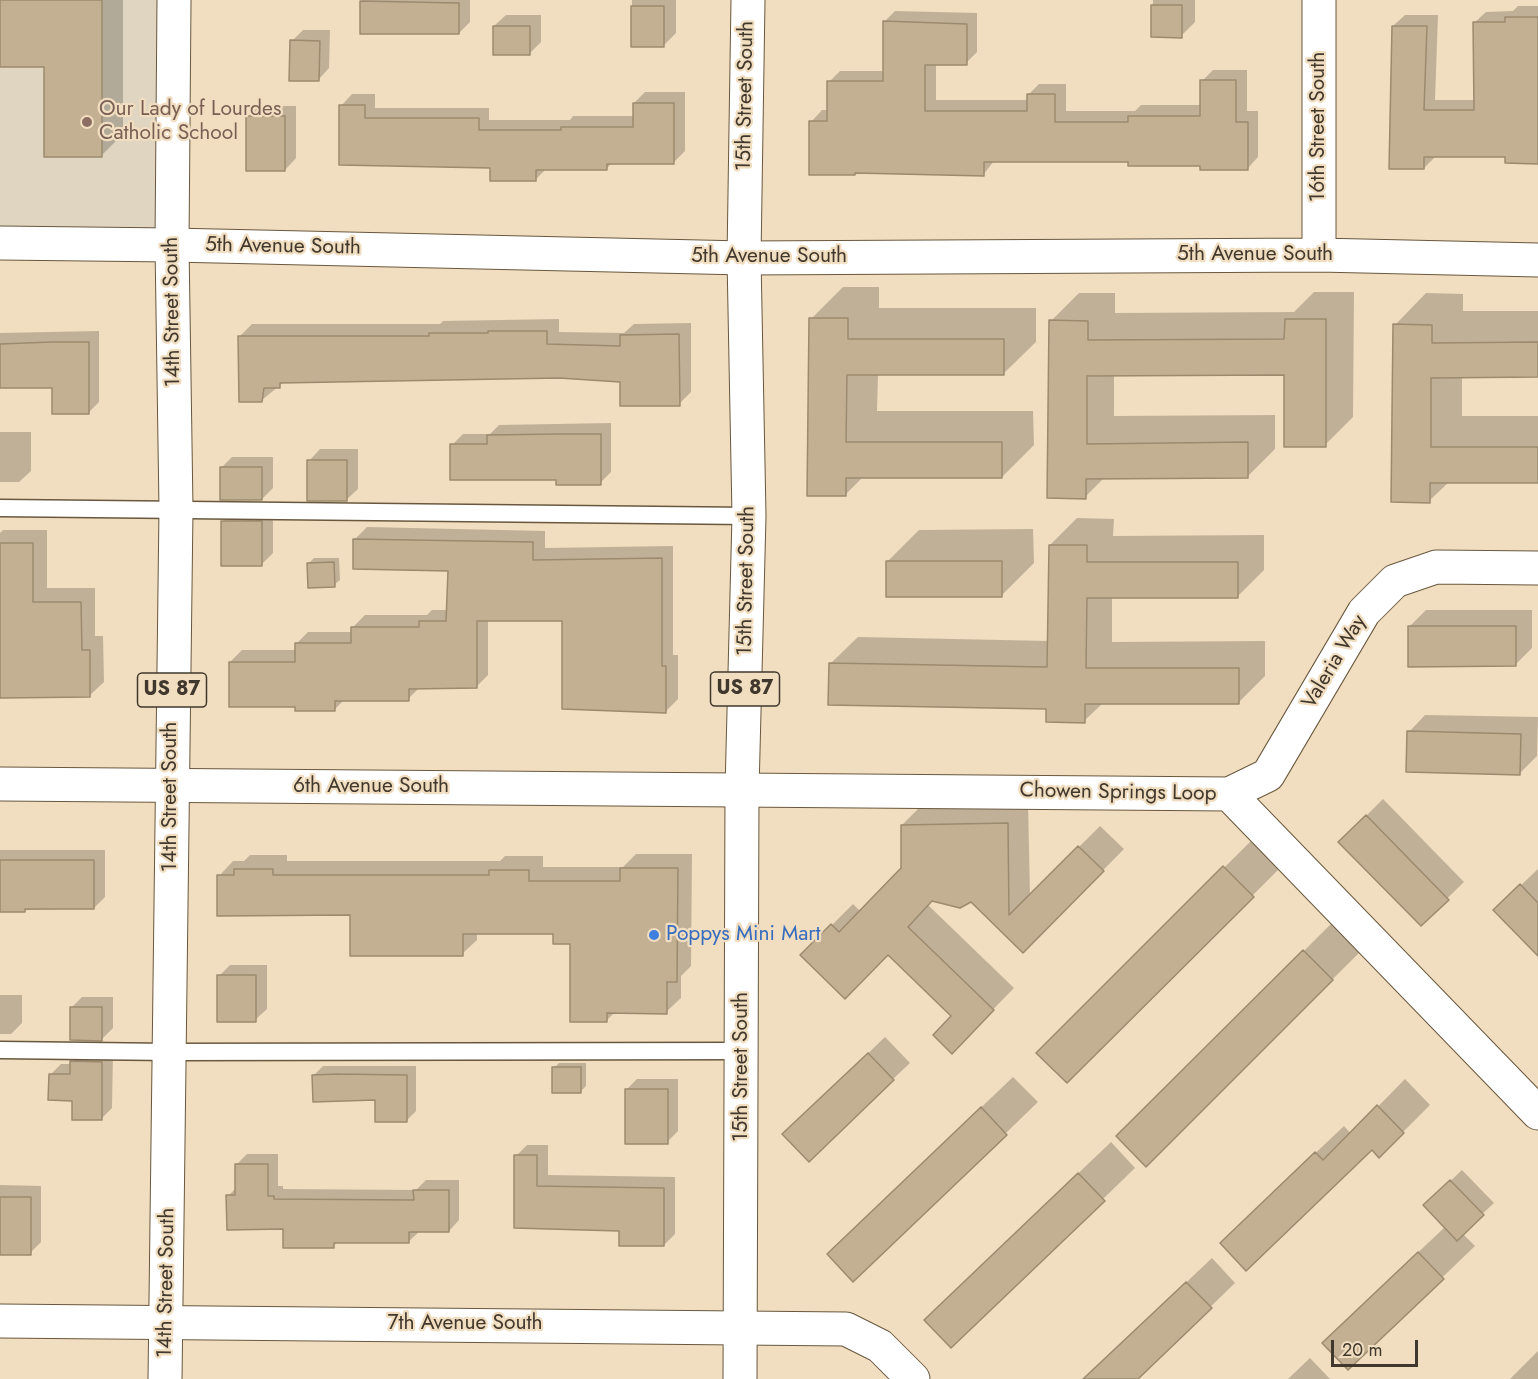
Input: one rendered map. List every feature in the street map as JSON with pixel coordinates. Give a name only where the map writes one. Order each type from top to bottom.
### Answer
[{"type":"street","name":"14th Street South","points":[[165,1379],[171,1052],[170,785],[176,509],[172,244],[174,0]]},
{"type":"street","name":"15th Street South","points":[[740,1379],[742,790],[749,516],[744,258],[748,0]]},
{"type":"street","name":"16th Street South","points":[[1319,0],[1319,255]]},
{"type":"street","name":"5th Avenue South","points":[[0,243],[172,244],[744,258],[1319,255],[1538,260]]},
{"type":"street","name":"Valeria Way","points":[[1229,795],[1268,775],[1364,612],[1395,582],[1436,567],[1538,568]]},
{"type":"street","name":"6th Avenue South","points":[[0,784],[742,790]]},
{"type":"street","name":"Chowen Springs Loop","points":[[742,790],[1229,795],[1538,1113]]},
{"type":"street","name":"7th Avenue South","points":[[0,1321],[741,1326],[846,1329],[879,1346],[913,1379]]},
{"type":"lane","points":[[0,508],[749,516]]},
{"type":"lane","points":[[0,1050],[741,1051]]},
{"type":"shaded area","name":"Our Lady of Lourdes Catholic School","points":[[0,0],[174,0],[172,245],[0,243]]},
{"type":"building","points":[[0,0],[102,0],[102,157],[44,157],[44,67],[0,67]]},
{"type":"building","points":[[360,1],[459,3],[459,34],[360,34]]},
{"type":"building","points":[[1151,5],[1182,5],[1182,38],[1151,37]]},
{"type":"building","points":[[631,6],[664,6],[664,47],[631,47]]},
{"type":"building","points":[[1505,17],[1538,17],[1538,164],[1505,163],[1505,157],[1424,157],[1424,169],[1389,169],[1392,26],[1427,26],[1424,110],[1474,110],[1473,22],[1505,22]]},
{"type":"building","points":[[883,21],[967,24],[967,65],[925,65],[925,111],[1027,111],[1027,94],[1055,94],[1055,122],[1128,122],[1128,116],[1200,116],[1200,80],[1236,80],[1236,122],[1248,122],[1248,170],[1200,170],[1200,166],[1128,166],[1128,162],[984,162],[984,176],[855,173],[855,175],[809,175],[809,121],[827,121],[827,81],[883,81]]},
{"type":"building","points":[[493,26],[530,26],[530,55],[493,55]]},
{"type":"building","points":[[290,40],[320,41],[319,81],[289,81]]},
{"type":"building","points":[[633,103],[674,103],[674,164],[607,164],[607,170],[536,170],[536,181],[490,181],[490,168],[339,165],[339,105],[365,105],[365,118],[479,118],[479,130],[561,130],[561,127],[633,127]]},
{"type":"building","points":[[246,116],[285,116],[285,171],[246,171]]},
{"type":"building","points":[[809,318],[848,318],[848,339],[1004,339],[1004,375],[847,375],[846,442],[1002,442],[1002,478],[846,478],[846,496],[807,496]]},
{"type":"building","points":[[1285,319],[1326,319],[1326,447],[1284,447],[1284,375],[1087,376],[1087,444],[1248,442],[1248,478],[1086,479],[1086,499],[1047,498],[1049,320],[1088,321],[1088,340],[1284,339]]},
{"type":"building","points":[[1393,324],[1432,325],[1432,343],[1538,342],[1538,377],[1431,378],[1431,447],[1538,447],[1538,483],[1430,483],[1430,503],[1391,502]]},
{"type":"building","points":[[488,331],[547,331],[547,344],[620,346],[620,335],[679,334],[680,406],[620,406],[620,382],[559,378],[280,383],[280,388],[264,388],[262,402],[239,402],[238,336],[429,336],[429,333],[488,333]]},
{"type":"building","points":[[89,342],[89,414],[52,414],[52,388],[0,388],[0,344]]},
{"type":"building","points":[[601,434],[601,485],[556,485],[556,480],[450,480],[450,444],[487,444],[487,435]]},
{"type":"building","points":[[307,460],[347,460],[347,501],[307,501]]},
{"type":"building","points":[[220,467],[262,467],[262,500],[220,500]]},
{"type":"building","points":[[221,521],[262,521],[262,566],[221,566]]},
{"type":"building","points":[[353,539],[533,542],[533,560],[662,558],[662,666],[666,666],[666,713],[562,709],[562,621],[477,621],[477,688],[409,689],[409,701],[335,701],[335,711],[295,711],[295,707],[229,707],[229,662],[295,662],[295,643],[351,643],[351,627],[419,627],[419,621],[446,621],[448,571],[353,569]]},
{"type":"building","points":[[0,543],[33,543],[33,602],[81,602],[82,650],[90,650],[90,697],[0,698]]},
{"type":"building","points":[[1049,545],[1087,545],[1087,562],[1238,562],[1238,598],[1087,598],[1086,668],[1239,668],[1239,704],[1085,704],[1085,723],[1046,722],[1046,709],[828,705],[829,663],[1047,667]]},
{"type":"building","points":[[886,561],[1002,561],[1002,597],[886,597]]},
{"type":"building","points":[[334,562],[335,587],[308,588],[307,563]]},
{"type":"building","points":[[1408,626],[1516,626],[1516,666],[1408,667]]},
{"type":"building","points":[[1407,731],[1521,734],[1520,775],[1406,772]]},
{"type":"building","points":[[1366,815],[1449,900],[1421,926],[1338,842]]},
{"type":"building","points":[[1008,823],[1009,915],[1078,846],[1104,871],[1023,953],[971,902],[960,908],[932,901],[908,927],[994,1010],[952,1054],[933,1035],[951,1016],[888,955],[845,999],[800,955],[831,924],[839,932],[901,868],[901,825]]},
{"type":"building","points":[[0,860],[94,860],[94,909],[25,909],[25,912],[0,912]]},
{"type":"building","points":[[1223,866],[1254,897],[1067,1083],[1036,1053]]},
{"type":"building","points":[[620,868],[678,868],[677,982],[667,982],[667,1014],[607,1013],[607,1022],[570,1022],[570,944],[553,944],[553,934],[463,934],[463,956],[350,956],[350,915],[217,916],[217,875],[234,875],[234,869],[273,869],[273,875],[489,875],[489,870],[529,870],[529,881],[620,881]]},
{"type":"building","points":[[1520,884],[1538,903],[1538,956],[1493,910]]},
{"type":"building","points":[[1303,950],[1333,980],[1146,1167],[1116,1136]]},
{"type":"building","points":[[217,975],[256,975],[256,1022],[217,1022]]},
{"type":"building","points":[[70,1007],[102,1007],[102,1041],[70,1040]]},
{"type":"building","points":[[868,1053],[894,1080],[809,1162],[782,1134]]},
{"type":"building","points":[[70,1061],[102,1062],[102,1120],[72,1120],[72,1101],[48,1100],[49,1074],[70,1074]]},
{"type":"building","points":[[552,1067],[581,1067],[581,1093],[552,1093]]},
{"type":"building","points":[[312,1075],[407,1075],[407,1122],[375,1122],[375,1100],[313,1102]]},
{"type":"building","points":[[625,1089],[668,1089],[668,1144],[625,1144]]},
{"type":"building","points":[[1377,1105],[1404,1133],[1379,1158],[1372,1150],[1246,1271],[1220,1243],[1315,1152],[1323,1160]]},
{"type":"building","points":[[981,1107],[1007,1135],[853,1282],[827,1254]]},
{"type":"building","points":[[514,1155],[537,1155],[537,1186],[664,1188],[664,1246],[619,1246],[619,1231],[514,1228]]},
{"type":"building","points":[[235,1164],[268,1164],[268,1196],[274,1196],[274,1199],[414,1200],[413,1190],[449,1190],[449,1232],[409,1232],[409,1243],[334,1243],[334,1248],[283,1248],[283,1229],[227,1230],[226,1195],[235,1195]]},
{"type":"building","points":[[1078,1173],[1105,1201],[951,1348],[924,1320]]},
{"type":"building","points":[[1450,1180],[1484,1215],[1457,1241],[1423,1205]]},
{"type":"building","points":[[0,1197],[31,1197],[31,1255],[0,1255]]},
{"type":"building","points":[[1418,1252],[1444,1279],[1348,1370],[1322,1343]]},
{"type":"building","points":[[1186,1282],[1212,1308],[1138,1379],[1083,1379]]},
{"type":"place","name":"Our Lady of Lourdes Catholic School","points":[[87,122]]},
{"type":"place","name":"Poppys Mini Mart","points":[[654,935]]}]
